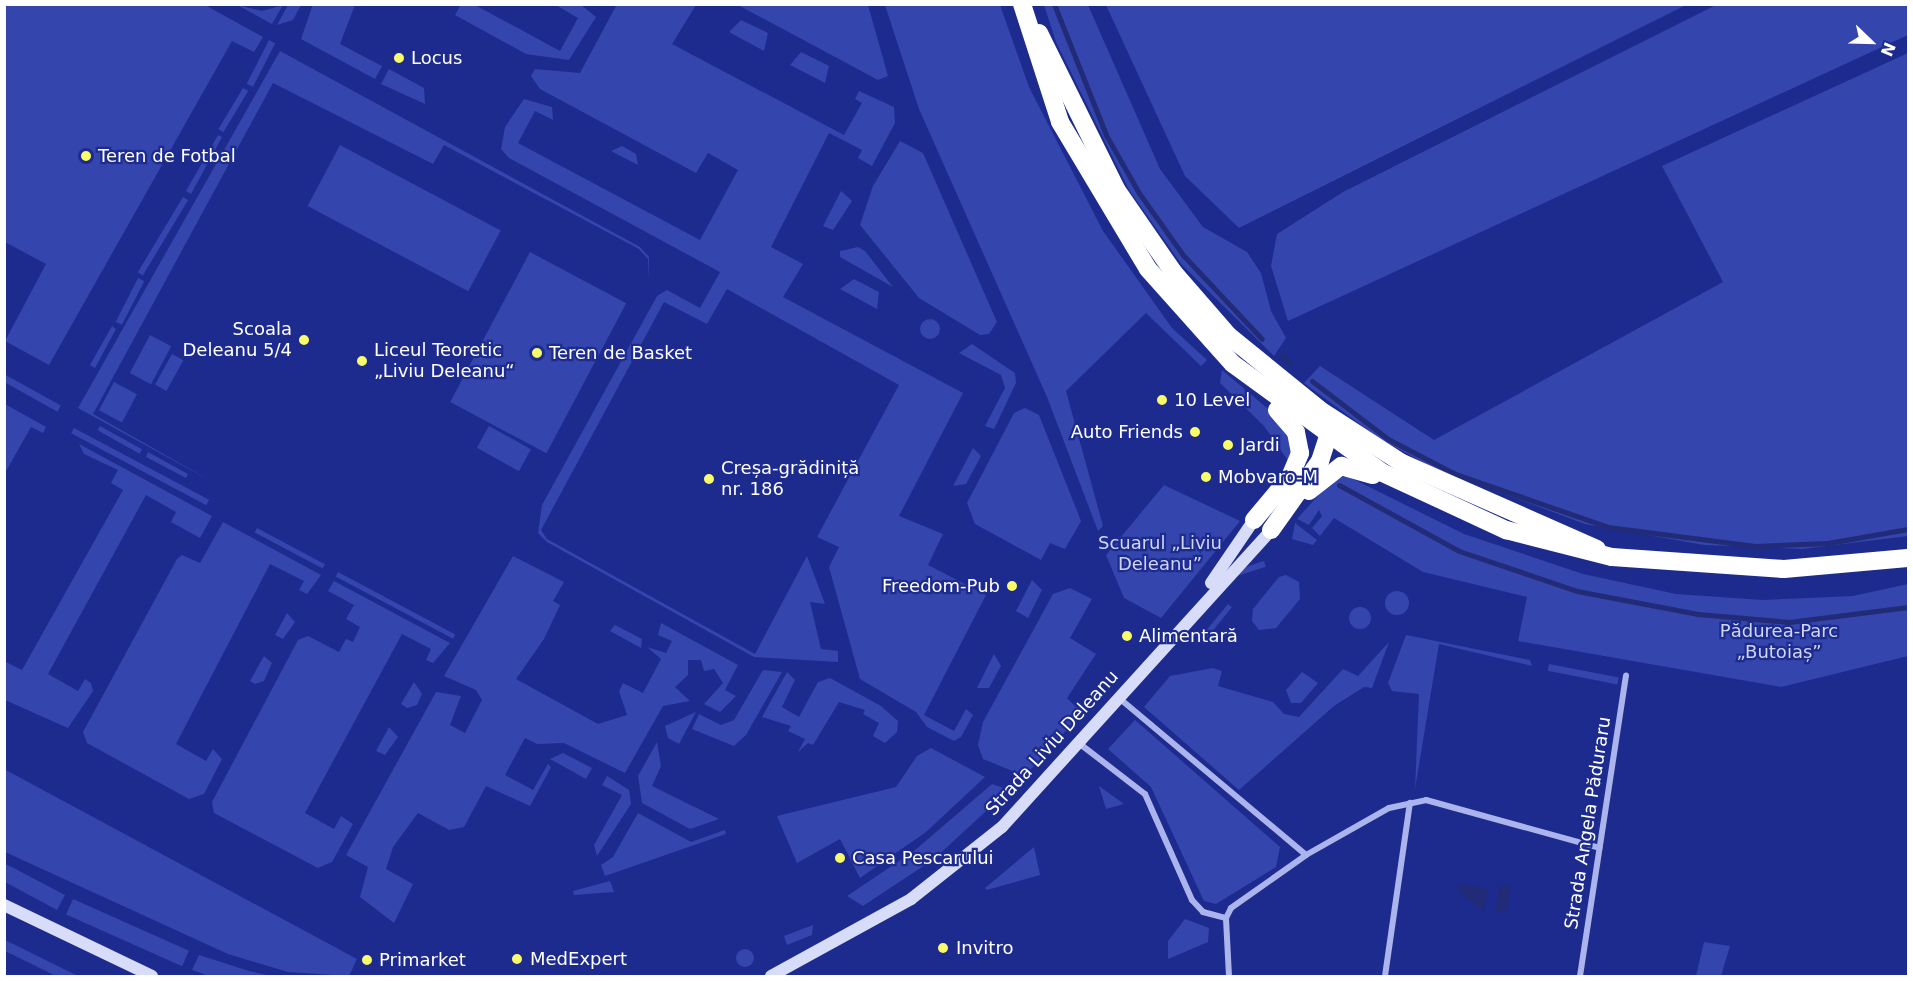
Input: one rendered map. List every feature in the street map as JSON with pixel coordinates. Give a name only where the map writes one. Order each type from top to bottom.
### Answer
[{"type":"highway","points":[[1023,4],[1045,85],[1129,255],[1196,339],[1291,423],[1300,441],[1297,465],[1258,516]]},
{"type":"highway","points":[[1023,4],[1079,142],[1144,248],[1222,339],[1315,416],[1329,441]]},
{"type":"highway","points":[[1023,4],[1116,189],[1174,273],[1229,336],[1320,410],[1402,463],[1471,497],[1565,530],[1612,557]]},
{"type":"highway","points":[[1098,194],[1148,269],[1205,337],[1255,383],[1329,441],[1351,442],[1443,495],[1612,557]]},
{"type":"highway","points":[[1258,516],[1329,441]]},
{"type":"highway","points":[[1271,530],[1329,441]]},
{"type":"highway","points":[[1271,530],[1332,470],[1350,467],[1505,539],[1559,556],[1612,557],[1773,569],[1908,558]]},
{"type":"main road","name":"Strada Liviu Deleanu","points":[[1192,611],[1258,516]]},
{"type":"main road","name":"Strada Liviu Deleanu","points":[[771,976],[869,926],[940,878],[1002,827],[1080,744],[1192,611],[1271,530]]},
{"type":"main road","points":[[4,905],[152,976]]},
{"type":"street","name":"Strada Angela Păduraru","points":[[1580,976],[1626,675]]},
{"type":"street","points":[[1119,698],[1306,855]]},
{"type":"street","points":[[1080,744],[1145,794],[1192,900],[1203,912],[1226,918]]},
{"type":"street","points":[[1229,976],[1226,918],[1238,900],[1306,855],[1389,808],[1410,803],[1443,802],[1600,848]]},
{"type":"street","points":[[1385,976],[1410,803]]},
{"type":"green space","points":[[313,4],[355,5],[340,44],[382,66],[375,79],[301,39]]},
{"type":"green space","points":[[461,4],[475,5],[560,51],[578,18],[556,5],[581,5],[596,17],[569,60],[526,54],[455,15]]},
{"type":"green space","name":"Teren de Fotbal","points":[[4,5],[205,5],[263,37],[254,52],[232,41],[49,365],[5,341],[46,264],[5,242]]},
{"type":"green space","points":[[237,5],[262,11],[283,5],[272,24]]},
{"type":"green space","points":[[288,5],[301,5],[293,20],[277,25]]},
{"type":"green space","points":[[604,5],[696,5],[672,44],[844,135],[862,103],[855,99],[859,91],[894,107],[895,123],[872,166],[858,158],[862,150],[829,133],[771,247],[803,264],[783,297],[963,393],[899,516],[943,534],[928,565],[986,595],[924,715],[954,731],[966,709],[973,715],[961,737],[954,741],[927,727],[916,712],[860,679],[829,567],[839,547],[817,537],[899,385],[727,289],[707,324],[664,302],[541,530],[547,539],[755,654],[807,556],[825,604],[810,602],[821,649],[838,651],[838,662],[754,657],[547,542],[538,533],[542,505],[657,296],[667,290],[700,308],[720,272],[509,158],[501,149],[505,127],[524,99],[552,107],[553,120],[535,111],[518,143],[700,240],[738,170],[708,153],[696,173],[540,89],[531,76],[535,69],[580,73],[616,6]]},
{"type":"green space","points":[[738,5],[868,5],[888,76],[878,80]]},
{"type":"green space","points":[[885,5],[1000,5],[1029,87],[1103,231],[1172,328],[1207,360],[1201,366],[1146,313],[1066,391],[1103,526],[1098,531],[1047,397],[919,109]]},
{"type":"green space","points":[[1044,5],[1088,5],[1160,169],[1203,227],[1247,252],[1261,273],[1271,311],[1286,338],[1274,356],[1182,265],[1129,190],[1056,42]]},
{"type":"green space","points":[[1106,5],[1686,5],[1239,228],[1185,176]]},
{"type":"green space","points":[[1716,5],[1908,5],[1908,35],[1288,321],[1271,266],[1277,234],[1343,192]]},
{"type":"green space","points":[[741,20],[768,33],[764,51],[729,32]]},
{"type":"green space","points":[[269,40],[275,43],[253,87],[247,84]]},
{"type":"green space","points":[[280,51],[640,247],[649,257],[648,281],[648,259],[639,249],[444,145],[433,164],[273,83],[93,414],[218,485],[78,408]]},
{"type":"green space","points":[[801,52],[829,66],[825,83],[790,65]]},
{"type":"green space","points":[[1908,53],[1908,536],[1802,549],[1704,545],[1585,524],[1432,467],[1380,439],[1304,383],[1320,366],[1434,440],[1723,282],[1662,166]]},
{"type":"green space","points":[[389,69],[424,88],[425,104],[381,84]]},
{"type":"green space","points":[[243,88],[248,91],[223,132],[218,129]]},
{"type":"green space","points":[[218,135],[222,137],[191,194],[186,191]]},
{"type":"green space","points":[[900,141],[923,153],[997,322],[989,334],[980,335],[919,298],[860,225],[873,186]]},
{"type":"green space","points":[[340,145],[501,230],[468,291],[308,206]]},
{"type":"green space","points":[[622,146],[636,154],[638,165],[611,151]]},
{"type":"green space","points":[[841,191],[852,201],[833,230],[823,226]]},
{"type":"green space","points":[[183,197],[188,200],[143,276],[138,272]]},
{"type":"green space","points":[[858,247],[865,251],[893,287],[840,257],[840,251]]},
{"type":"green space","name":"Teren de Basket","points":[[530,252],[626,303],[546,453],[450,402]]},
{"type":"green space","points":[[138,278],[144,281],[122,325],[116,322]]},
{"type":"green space","points":[[854,279],[879,292],[877,309],[840,289]]},
{"type":"green space","points":[[930,319],[937,322],[940,329],[937,336],[930,339],[923,336],[920,329],[923,322]]},
{"type":"green space","points":[[112,326],[116,329],[95,368],[90,365]]},
{"type":"green space","points":[[150,335],[171,346],[151,384],[130,373]]},
{"type":"green space","points":[[972,344],[1015,373],[1016,383],[994,429],[985,426],[1005,388],[1001,375],[959,353]]},
{"type":"green space","points":[[172,354],[183,360],[166,391],[155,385]]},
{"type":"green space","points":[[1222,370],[1281,420],[1294,444],[1289,462],[1264,426],[1220,383]]},
{"type":"green space","points":[[4,374],[61,406],[57,412],[4,382]]},
{"type":"green space","points":[[114,382],[137,394],[122,422],[99,410]]},
{"type":"green space","points":[[5,404],[46,427],[43,433],[31,427],[5,473]]},
{"type":"green space","points":[[1025,408],[1039,415],[1081,521],[1065,549],[1050,543],[1041,560],[975,524],[967,503],[1014,413]]},
{"type":"green space","points":[[100,426],[142,449],[140,454],[98,430]]},
{"type":"green space","points":[[489,426],[531,449],[519,471],[477,448]]},
{"type":"green space","points":[[74,428],[209,500],[206,505],[71,433]]},
{"type":"green space","points":[[79,444],[212,516],[200,538],[171,522],[176,512],[146,495],[48,674],[78,691],[85,679],[91,683],[93,691],[68,728],[5,700],[4,661],[22,670],[123,490],[111,483],[118,470],[84,454]]},
{"type":"green space","points":[[973,448],[981,456],[966,484],[953,486]]},
{"type":"green space","points":[[148,452],[188,474],[186,478],[146,457]]},
{"type":"green space","name":"Pădurea-Parc „Butoiaș”","points":[[1347,476],[1464,534],[1583,574],[1676,594],[1763,600],[1853,596],[1908,584],[1908,656],[1781,687],[1518,641],[1527,597],[1423,572],[1334,518],[1320,536],[1312,528],[1322,516],[1319,510],[1309,525],[1297,519],[1332,480]]},
{"type":"green space","name":"Scuarul „Liviu Deleanu”","points":[[1164,485],[1240,521],[1161,618],[1124,598],[1106,555]]},
{"type":"green space","points":[[223,522],[321,575],[307,594],[299,590],[304,581],[270,564],[176,744],[206,761],[213,749],[222,759],[204,794],[189,799],[87,743],[83,732],[177,559],[182,555],[200,563]]},
{"type":"green space","points":[[1295,523],[1317,540],[1313,545],[1292,539]]},
{"type":"green space","points":[[257,528],[325,564],[323,569],[255,532]]},
{"type":"green space","points":[[513,556],[564,582],[553,601],[560,605],[544,639],[516,679],[598,724],[627,715],[619,691],[623,683],[643,693],[661,659],[647,647],[666,653],[672,641],[658,635],[661,623],[738,665],[725,690],[736,696],[720,712],[704,704],[723,683],[714,669],[704,671],[701,660],[688,660],[688,675],[675,687],[690,701],[663,706],[625,773],[564,743],[537,744],[525,738],[505,775],[533,790],[548,764],[551,767],[530,806],[486,786],[464,827],[449,830],[418,813],[393,847],[386,869],[413,884],[394,923],[360,897],[368,867],[346,855],[436,692],[461,696],[450,725],[465,733],[482,700],[476,690],[444,676]]},
{"type":"green space","points":[[1264,561],[1266,567],[1219,582],[1217,576]]},
{"type":"green space","points":[[338,572],[455,634],[453,639],[336,576]]},
{"type":"green space","points":[[1286,575],[1299,582],[1300,599],[1276,628],[1259,630],[1252,621],[1253,609],[1279,577]]},
{"type":"green space","points":[[1032,580],[1042,590],[1028,618],[1016,611]]},
{"type":"green space","points":[[334,581],[450,643],[433,663],[426,660],[431,649],[402,634],[305,813],[334,829],[341,816],[353,824],[332,862],[318,868],[214,813],[212,802],[298,640],[308,636],[339,652],[346,639],[353,642],[360,627],[346,619],[354,605],[328,591]]},
{"type":"green space","points":[[1070,588],[1092,599],[1070,638],[1096,654],[1067,698],[1082,713],[1025,776],[983,759],[978,745],[983,722],[1053,594]]},
{"type":"green space","points":[[1397,591],[1405,595],[1409,603],[1405,611],[1397,615],[1389,611],[1385,603],[1389,595]]},
{"type":"green space","points":[[1228,604],[1232,607],[1202,644],[1195,644]]},
{"type":"green space","points":[[1360,607],[1368,610],[1371,618],[1368,626],[1360,629],[1352,626],[1349,618],[1352,610]]},
{"type":"green space","points":[[287,613],[295,622],[283,639],[275,635]]},
{"type":"green space","points":[[615,625],[642,639],[641,648],[610,631]]},
{"type":"green space","points":[[1406,635],[1530,660],[1532,666],[1439,644],[1415,789],[1419,694],[1392,691],[1388,683]]},
{"type":"green space","points":[[1389,642],[1372,688],[1364,687],[1334,706],[1239,790],[1144,707],[1170,676],[1213,668],[1222,671],[1218,686],[1273,702],[1284,714],[1299,717],[1343,669],[1358,676]]},
{"type":"green space","points":[[994,654],[1001,666],[989,688],[977,688]]},
{"type":"green space","points":[[264,656],[272,663],[264,681],[255,684],[250,681]]},
{"type":"green space","points":[[1549,664],[1619,678],[1617,684],[1548,671]]},
{"type":"green space","points":[[763,670],[782,672],[746,735],[734,746],[692,729],[699,714],[721,725],[734,720]]},
{"type":"green space","points":[[787,672],[795,680],[782,707],[799,717],[818,682],[830,678],[881,706],[898,721],[897,732],[885,743],[873,736],[879,723],[863,714],[865,710],[839,702],[813,745],[808,743],[798,752],[805,739],[788,731],[791,726],[762,717]]},
{"type":"green space","points":[[1302,672],[1318,683],[1301,703],[1291,703],[1286,690]]},
{"type":"green space","points":[[414,682],[422,694],[417,705],[407,708],[401,704]]},
{"type":"green space","points":[[696,712],[679,744],[668,738],[665,726]]},
{"type":"green space","points":[[1135,720],[1280,847],[1276,867],[1216,904],[1204,901],[1151,787],[1108,749]]},
{"type":"green space","points":[[389,727],[398,737],[385,755],[376,751]]},
{"type":"green space","points":[[657,742],[661,766],[652,786],[719,819],[690,829],[642,803],[638,776]]},
{"type":"green space","points":[[931,748],[985,777],[926,832],[860,878],[840,839],[797,863],[777,816],[896,787],[917,756]]},
{"type":"green space","points":[[563,753],[592,768],[586,779],[550,759]]},
{"type":"green space","points":[[4,769],[357,959],[349,976],[288,972],[228,954],[5,852]]},
{"type":"green space","points":[[607,776],[629,790],[631,804],[597,856],[594,845],[622,795],[602,785]]},
{"type":"green space","points":[[992,784],[1009,790],[934,859],[863,906],[847,896],[914,851]]},
{"type":"green space","points":[[1099,786],[1124,804],[1106,809]]},
{"type":"green space","points":[[638,813],[691,842],[725,830],[726,834],[605,876],[601,865],[613,857]]},
{"type":"green space","points":[[1034,847],[1040,875],[987,890],[985,888]]},
{"type":"green space","points":[[4,863],[65,895],[57,910],[5,882]]},
{"type":"green space","points":[[610,881],[614,892],[574,895],[573,891]]},
{"type":"green space","points":[[73,899],[189,951],[182,966],[66,915]]},
{"type":"green space","points":[[1185,919],[1209,928],[1208,942],[1168,959],[1168,941]]},
{"type":"green space","points":[[813,925],[812,935],[787,945],[784,936]]},
{"type":"green space","points":[[5,940],[78,976],[56,976],[5,951]]},
{"type":"green space","points":[[1704,942],[1730,946],[1721,976],[1696,976]]},
{"type":"green space","points":[[745,949],[753,954],[754,958],[749,966],[745,967],[737,962],[736,958],[741,950]]},
{"type":"green space","points":[[199,955],[271,976],[209,976],[192,970]]},
{"type":"shaded area","points":[[1459,884],[1488,888],[1484,911],[1458,891]]},
{"type":"shaded area","points":[[1500,884],[1511,886],[1506,912],[1495,911]]},
{"type":"waterway","points":[[1054,4],[1106,135],[1139,193],[1183,255],[1262,339]]},
{"type":"waterway","points":[[1282,356],[1290,363]]},
{"type":"waterway","points":[[1312,381],[1388,439],[1453,473],[1608,527],[1755,546],[1828,543],[1908,529]]},
{"type":"waterway","points":[[1339,485],[1459,551],[1577,591],[1698,614],[1789,622],[1908,607]]},
{"type":"place","name":"Locus","points":[[399,58]]},
{"type":"place","name":"Teren de Fotbal","points":[[86,156]]},
{"type":"place","name":"Scoala Deleanu 5/4","points":[[304,340]]},
{"type":"place","name":"Teren de Basket","points":[[537,353]]},
{"type":"place","name":"Liceul Teoretic „Liviu Deleanu“","points":[[362,361]]},
{"type":"place","name":"10 Level","points":[[1162,400]]},
{"type":"place","name":"Auto Friends","points":[[1195,432]]},
{"type":"place","name":"Jardi","points":[[1228,445]]},
{"type":"place","name":"Mobvaro-M","points":[[1206,477]]},
{"type":"place","name":"Creșa-grădiniță nr. 186","points":[[709,479]]},
{"type":"place","name":"Freedom-Pub","points":[[1012,586]]},
{"type":"place","name":"Alimentară","points":[[1127,636]]},
{"type":"place","name":"Casa Pescarului","points":[[840,858]]},
{"type":"place","name":"Invitro","points":[[943,948]]},
{"type":"place","name":"MedExpert","points":[[517,959]]},
{"type":"place","name":"Primarket","points":[[367,960]]}]
